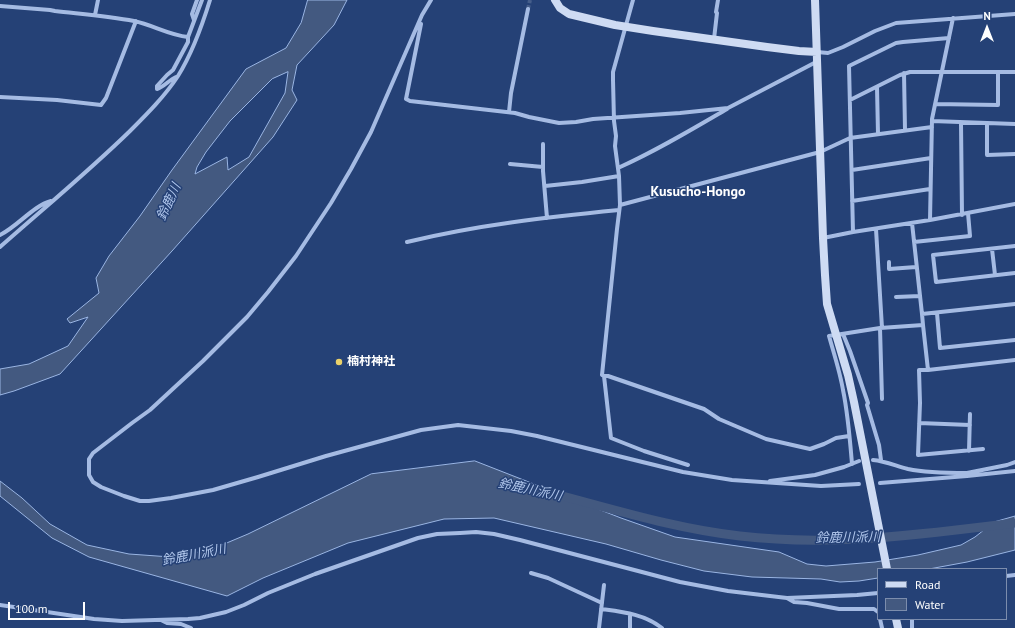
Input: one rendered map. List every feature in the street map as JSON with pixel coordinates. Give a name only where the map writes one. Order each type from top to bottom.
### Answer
[{"type":"street","points":[[95,15],[98,0]]},
{"type":"street","points":[[194,20],[192,14],[197,0]]},
{"type":"street","points":[[178,76],[168,81],[161,88],[157,89],[157,86],[161,81],[173,70],[188,42],[188,36],[202,0]]},
{"type":"street","points":[[0,247],[96,163],[159,99],[178,76],[190,55],[197,40],[210,0]]},
{"type":"street","points":[[431,0],[422,15],[374,126],[352,169],[300,250],[247,317],[203,361],[150,410],[93,453],[89,459],[89,475],[93,482],[111,491],[140,501],[170,498],[228,486],[326,456],[421,430],[458,425],[504,430],[537,436],[683,472],[732,480],[821,486],[859,484]]},
{"type":"street","points":[[555,0],[560,8],[569,14],[626,28],[799,51],[828,53],[896,23],[1015,14]]},
{"type":"street","points":[[633,0],[612,80],[620,208],[602,375],[604,376],[611,438],[644,451],[688,465]]},
{"type":"street","points":[[714,40],[718,0]]},
{"type":"street","points":[[815,0],[823,238],[828,304],[839,334],[848,374],[887,568]]},
{"type":"street","points":[[0,6],[50,10],[136,21],[179,36],[188,36]]},
{"type":"street","points":[[510,112],[511,93],[528,9]]},
{"type":"street","points":[[422,15],[406,99],[410,101],[518,113],[529,118],[559,123],[728,108]]},
{"type":"street","points":[[930,220],[932,121],[953,18]]},
{"type":"street","points":[[0,97],[101,104],[106,98],[136,21]]},
{"type":"street","points":[[853,232],[849,66],[896,43],[949,38]]},
{"type":"street","points":[[618,168],[668,144],[728,108],[818,61]]},
{"type":"street","points":[[935,104],[998,105],[998,72]]},
{"type":"street","points":[[850,100],[904,73],[1015,72]]},
{"type":"street","points":[[904,73],[905,130]]},
{"type":"street","points":[[877,87],[878,134]]},
{"type":"street","points":[[932,121],[1015,124]]},
{"type":"street","points":[[961,122],[962,214]]},
{"type":"street","points":[[987,124],[987,155],[1015,154]]},
{"type":"street","points":[[408,242],[478,228],[620,208],[820,152],[850,138],[932,126]]},
{"type":"street","points":[[543,144],[543,168],[547,218]]},
{"type":"street","points":[[852,170],[931,158]]},
{"type":"street","points":[[510,164],[543,168]]},
{"type":"street","points":[[545,186],[619,176]]},
{"type":"street","points":[[852,201],[930,189]]},
{"type":"street","points":[[0,235],[11,229],[41,205],[52,200]]},
{"type":"street","points":[[823,238],[1015,204]]},
{"type":"street","points":[[914,242],[970,236],[968,213]]},
{"type":"street","points":[[912,223],[928,370]]},
{"type":"street","points":[[876,229],[881,328],[882,399]]},
{"type":"street","points":[[1015,246],[933,255],[936,282],[1015,273]]},
{"type":"street","points":[[992,249],[995,275]]},
{"type":"street","points":[[889,262],[889,269],[916,267]]},
{"type":"street","points":[[896,297],[920,296]]},
{"type":"street","points":[[922,314],[1015,304]]},
{"type":"street","points":[[937,313],[940,348],[1015,340]]},
{"type":"street","points":[[852,464],[840,373],[829,336],[881,328],[923,325]]},
{"type":"street","points":[[839,334],[850,351],[868,403],[867,405],[879,445],[881,460]]},
{"type":"street","points":[[983,449],[918,455],[920,403],[919,370],[1015,360]]},
{"type":"street","points":[[604,376],[608,376],[704,409],[719,420],[766,439],[810,449],[836,438],[849,436]]},
{"type":"street","points":[[969,451],[970,414]]},
{"type":"street","points":[[919,423],[970,425]]},
{"type":"street","points":[[873,460],[881,460],[908,469],[925,472],[967,475],[1015,462]]},
{"type":"street","points":[[760,482],[815,475],[859,461]]},
{"type":"street","points":[[880,482],[1015,471]]},
{"type":"street","points":[[0,605],[94,619],[122,621],[213,616],[226,612],[302,579],[410,540],[437,534],[476,532],[500,535],[706,588],[787,598],[877,593]]},
{"type":"street","points":[[531,573],[548,578],[602,602]]},
{"type":"street","points":[[600,628],[604,584]]},
{"type":"street","points":[[787,598],[794,602],[839,609],[874,609],[877,611]]},
{"type":"street","points":[[602,609],[630,614],[650,620],[662,628]]},
{"type":"street","points":[[630,614],[630,628]]},
{"type":"street","points":[[161,620],[167,623],[180,624],[191,628]]},
{"type":"water","name":"鈴鹿川","points":[[308,0],[347,0],[334,25],[297,65],[292,90],[297,100],[273,137],[60,374],[0,395],[0,369],[29,364],[68,346],[88,317],[70,323],[67,319],[99,293],[96,278],[109,256],[140,216],[246,69],[286,48],[301,23]],"holes":[[[288,72],[285,93],[249,157],[228,170],[227,157],[195,174],[197,167],[206,152],[230,121],[272,79]]]},
{"type":"water","points":[[475,461],[621,518],[675,537],[779,552],[807,564],[826,566],[875,562],[918,555],[961,545],[975,537],[994,522],[1015,516],[1015,550],[967,562],[934,568],[877,568],[877,578],[840,582],[821,579],[752,577],[704,571],[606,544],[494,518],[444,519],[348,543],[263,578],[227,596],[89,557],[52,538],[0,496],[0,481],[22,498],[50,524],[87,545],[129,554],[171,557],[210,550],[248,534],[371,474]]},
{"type":"waterway","name":"鈴鹿川派川","points":[[555,494],[693,529],[740,536],[775,539],[844,540],[878,538],[1015,523]]},
{"type":"tunnel","points":[[528,9],[530,0]]},
{"type":"place","name":"楠村神社","points":[[339,362]]},
{"type":"district","name":"Kusucho-Hongo","points":[[698,192]]}]
